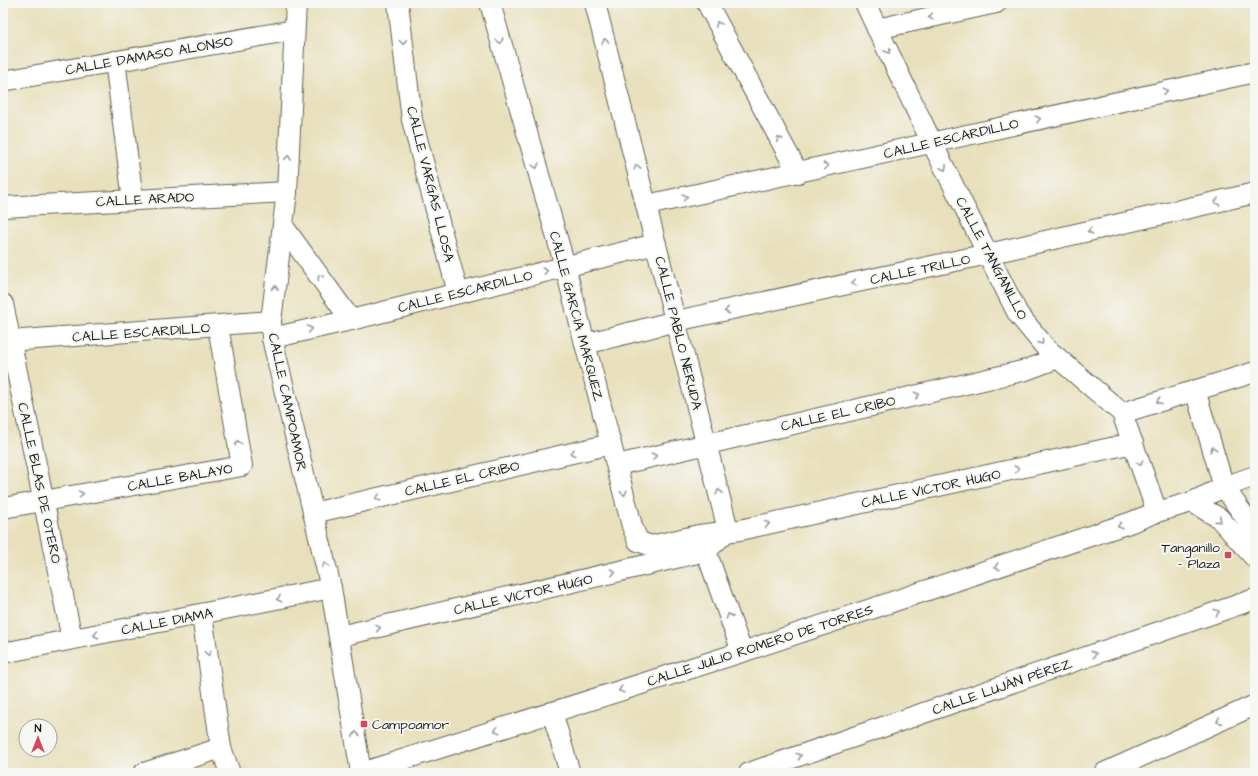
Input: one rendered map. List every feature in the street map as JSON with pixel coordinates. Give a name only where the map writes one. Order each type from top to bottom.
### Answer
[{"type":"street","name":"CALLE CAMPOAMOR","points":[[296,3],[286,192],[272,329],[331,588],[340,636],[361,773]]},
{"type":"street","name":"CALLE VARGAS LLOSA","points":[[398,3],[412,120],[458,293]]},
{"type":"street","name":"CALLE GARCIA MARQUEZ","points":[[490,3],[565,266],[632,526],[638,541],[650,546],[728,530]]},
{"type":"street","name":"CALLE PABLO NERUDA","points":[[595,3],[728,530]]},
{"type":"street","points":[[707,3],[798,173]]},
{"type":"street","name":"CALLE TANGANILLO","points":[[864,3],[1018,314],[1046,348],[1122,413],[1157,512]]},
{"type":"street","points":[[877,29],[996,3]]},
{"type":"street","name":"CALLE DAMASO ALONSO","points":[[3,81],[294,30]]},
{"type":"street","points":[[115,61],[133,200]]},
{"type":"street","name":"CALLE ESCARDILLO","points":[[647,205],[798,173],[931,141],[1255,72]]},
{"type":"street","name":"CALLE ARADO","points":[[3,208],[286,192]]},
{"type":"street","name":"CALLE TRILLO","points":[[585,344],[676,322],[988,254],[1255,193]]},
{"type":"street","points":[[283,226],[351,320]]},
{"type":"street","name":"CALLE ESCARDILLO","points":[[10,342],[218,326],[272,329],[351,320],[656,244]]},
{"type":"street","name":"CALLE BLAS DE OTERO","points":[[3,304],[72,640]]},
{"type":"street","name":"CALLE BALAYO","points":[[3,508],[242,466],[218,326]]},
{"type":"street","name":"CALLE EL CRIBO","points":[[616,465],[1026,370],[1058,358]]},
{"type":"street","points":[[1122,413],[1255,372]]},
{"type":"street","points":[[1195,390],[1224,487],[1255,531]]},
{"type":"street","name":"CALLE VICTOR HUGO","points":[[728,530],[748,528],[1133,443]]},
{"type":"street","name":"CALLE EL CRIBO","points":[[313,513],[611,444]]},
{"type":"street","points":[[1192,502],[1224,487],[1255,476]]},
{"type":"street","points":[[1192,502],[1219,518],[1255,558]]},
{"type":"street","name":"CALLE JULIO ROMERO DE TORRES","points":[[361,773],[742,652],[1129,523],[1157,512],[1192,502]]},
{"type":"street","points":[[728,530],[706,551],[742,652]]},
{"type":"street","name":"CALLE VICTOR HUGO","points":[[340,636],[706,551]]},
{"type":"street","name":"CALLE DIAMA","points":[[3,653],[202,615],[331,588]]},
{"type":"street","name":"CALLE LUJÁN PÉREZ","points":[[749,773],[1255,599]]},
{"type":"street","points":[[202,615],[221,748],[230,773]]},
{"type":"street","points":[[1104,773],[1255,705]]},
{"type":"street","points":[[552,712],[570,773]]},
{"type":"street","points":[[144,773],[221,748]]},
{"type":"place","name":"Tanganillo - Plaza","points":[[1228,555]]},
{"type":"place","name":"Campoamor","points":[[364,724]]}]
